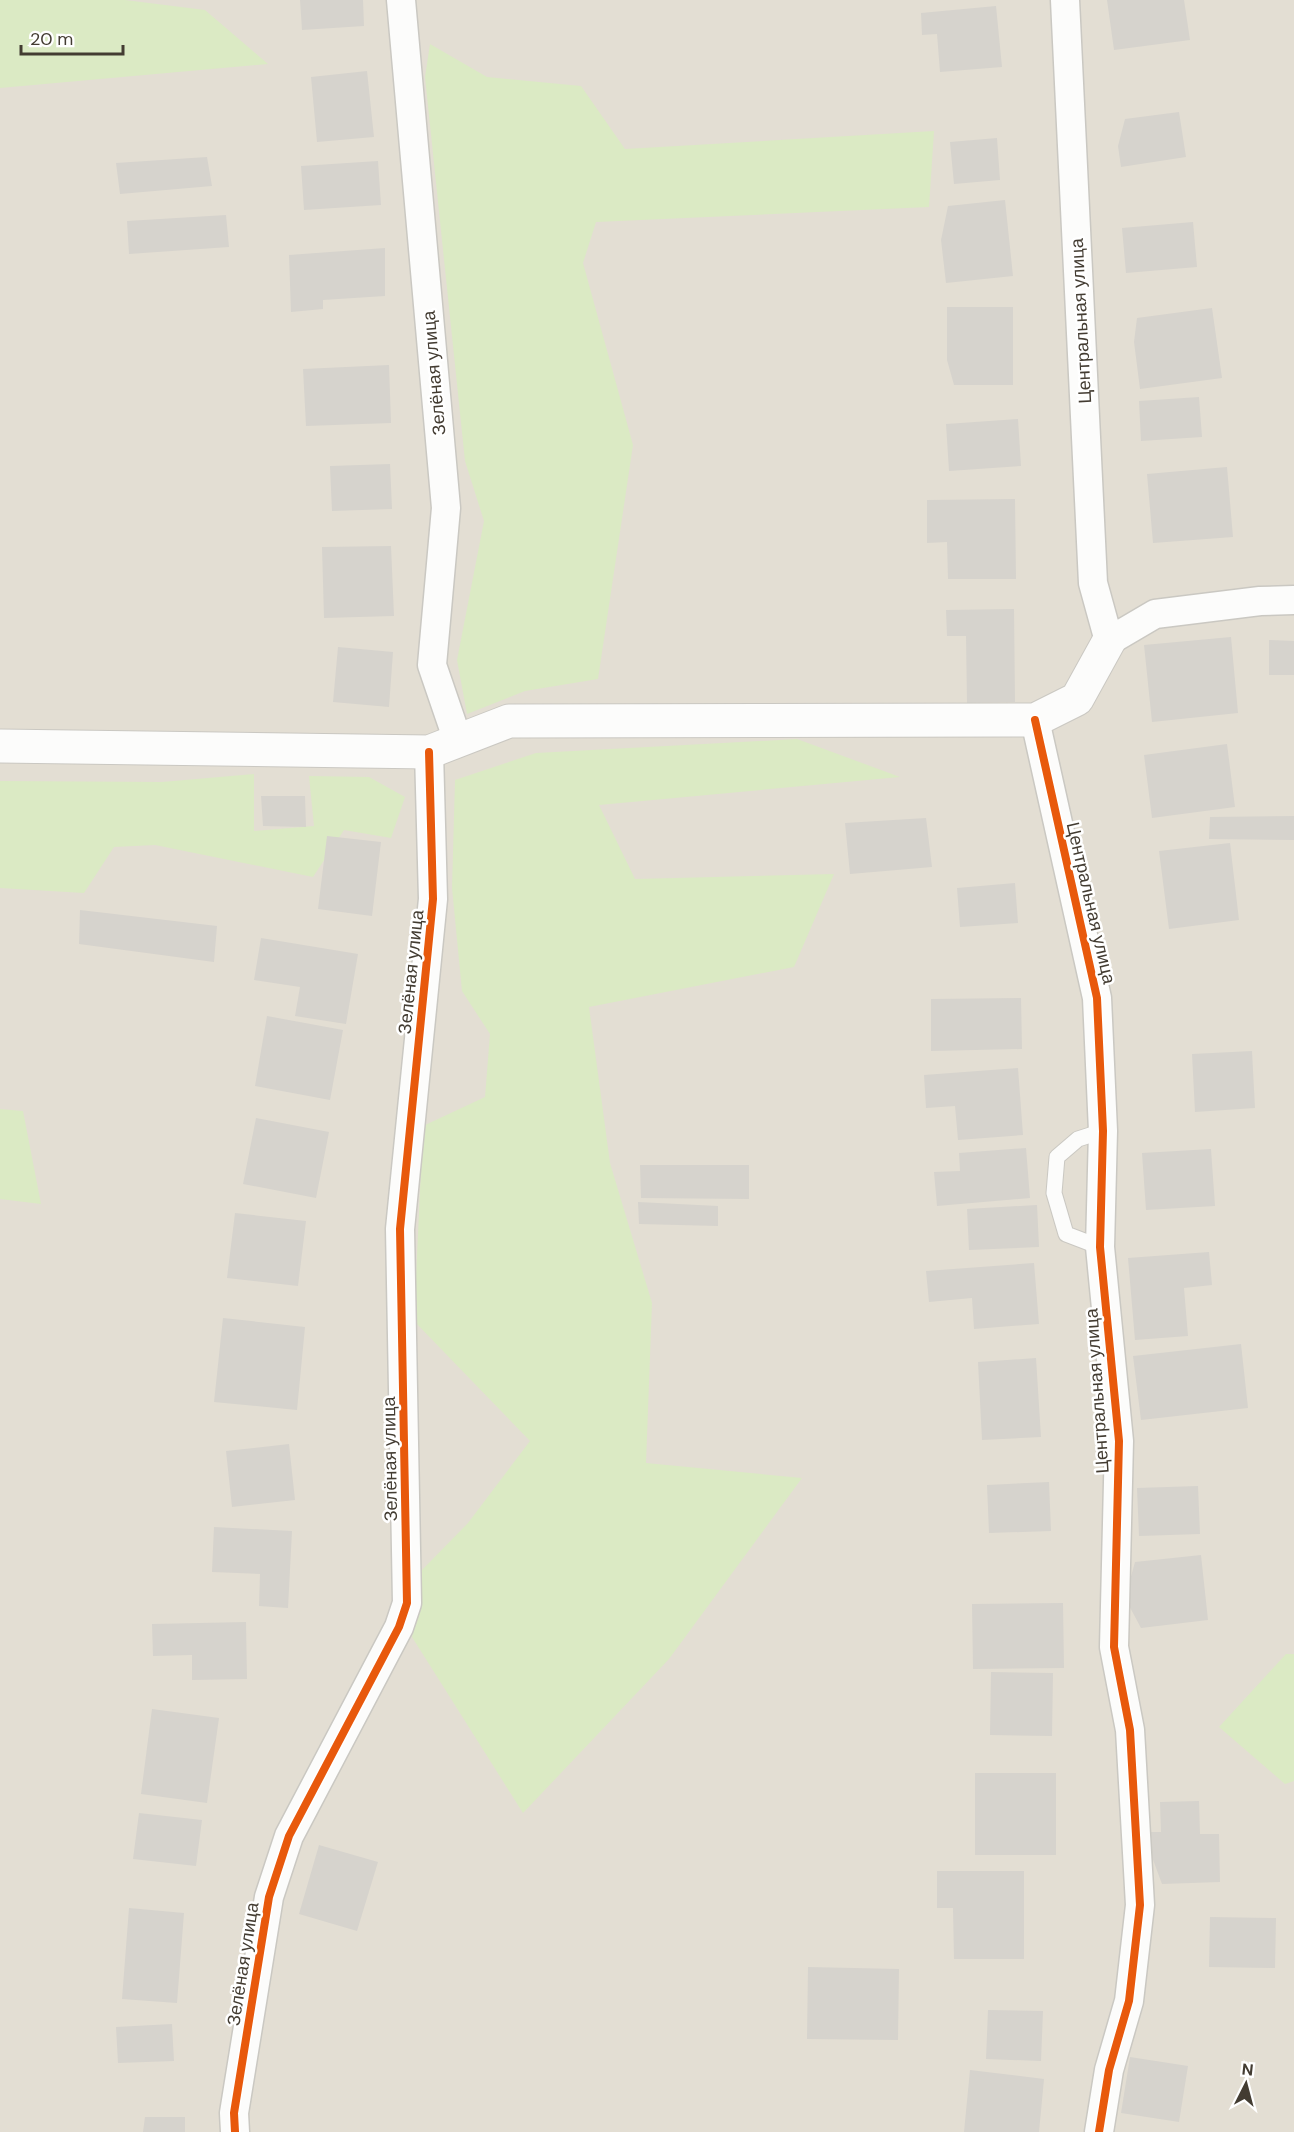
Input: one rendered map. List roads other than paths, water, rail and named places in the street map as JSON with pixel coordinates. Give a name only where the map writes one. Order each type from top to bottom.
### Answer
[{"type":"street","name":"Зелёная улица","points":[[235,2132],[234,2113],[269,1897],[289,1836],[399,1627],[407,1603],[400,1228],[433,899],[443,747],[432,665],[446,508],[401,0]]},
{"type":"street","name":"Центральная улица","points":[[1065,0],[1094,583],[1109,641]]},
{"type":"street","points":[[0,746],[443,747],[509,721],[1035,720],[1077,699],[1109,641],[1155,614],[1260,601],[1294,600]]},
{"type":"street","name":"Центральная улица","points":[[1035,720],[1097,998],[1103,1131],[1100,1247],[1119,1441],[1114,1647],[1130,1730],[1140,1905],[1129,2001],[1109,2070],[1099,2132]]},
{"type":"lane","points":[[1100,1247],[1066,1234],[1054,1193],[1057,1157],[1078,1139],[1103,1131]]}]
